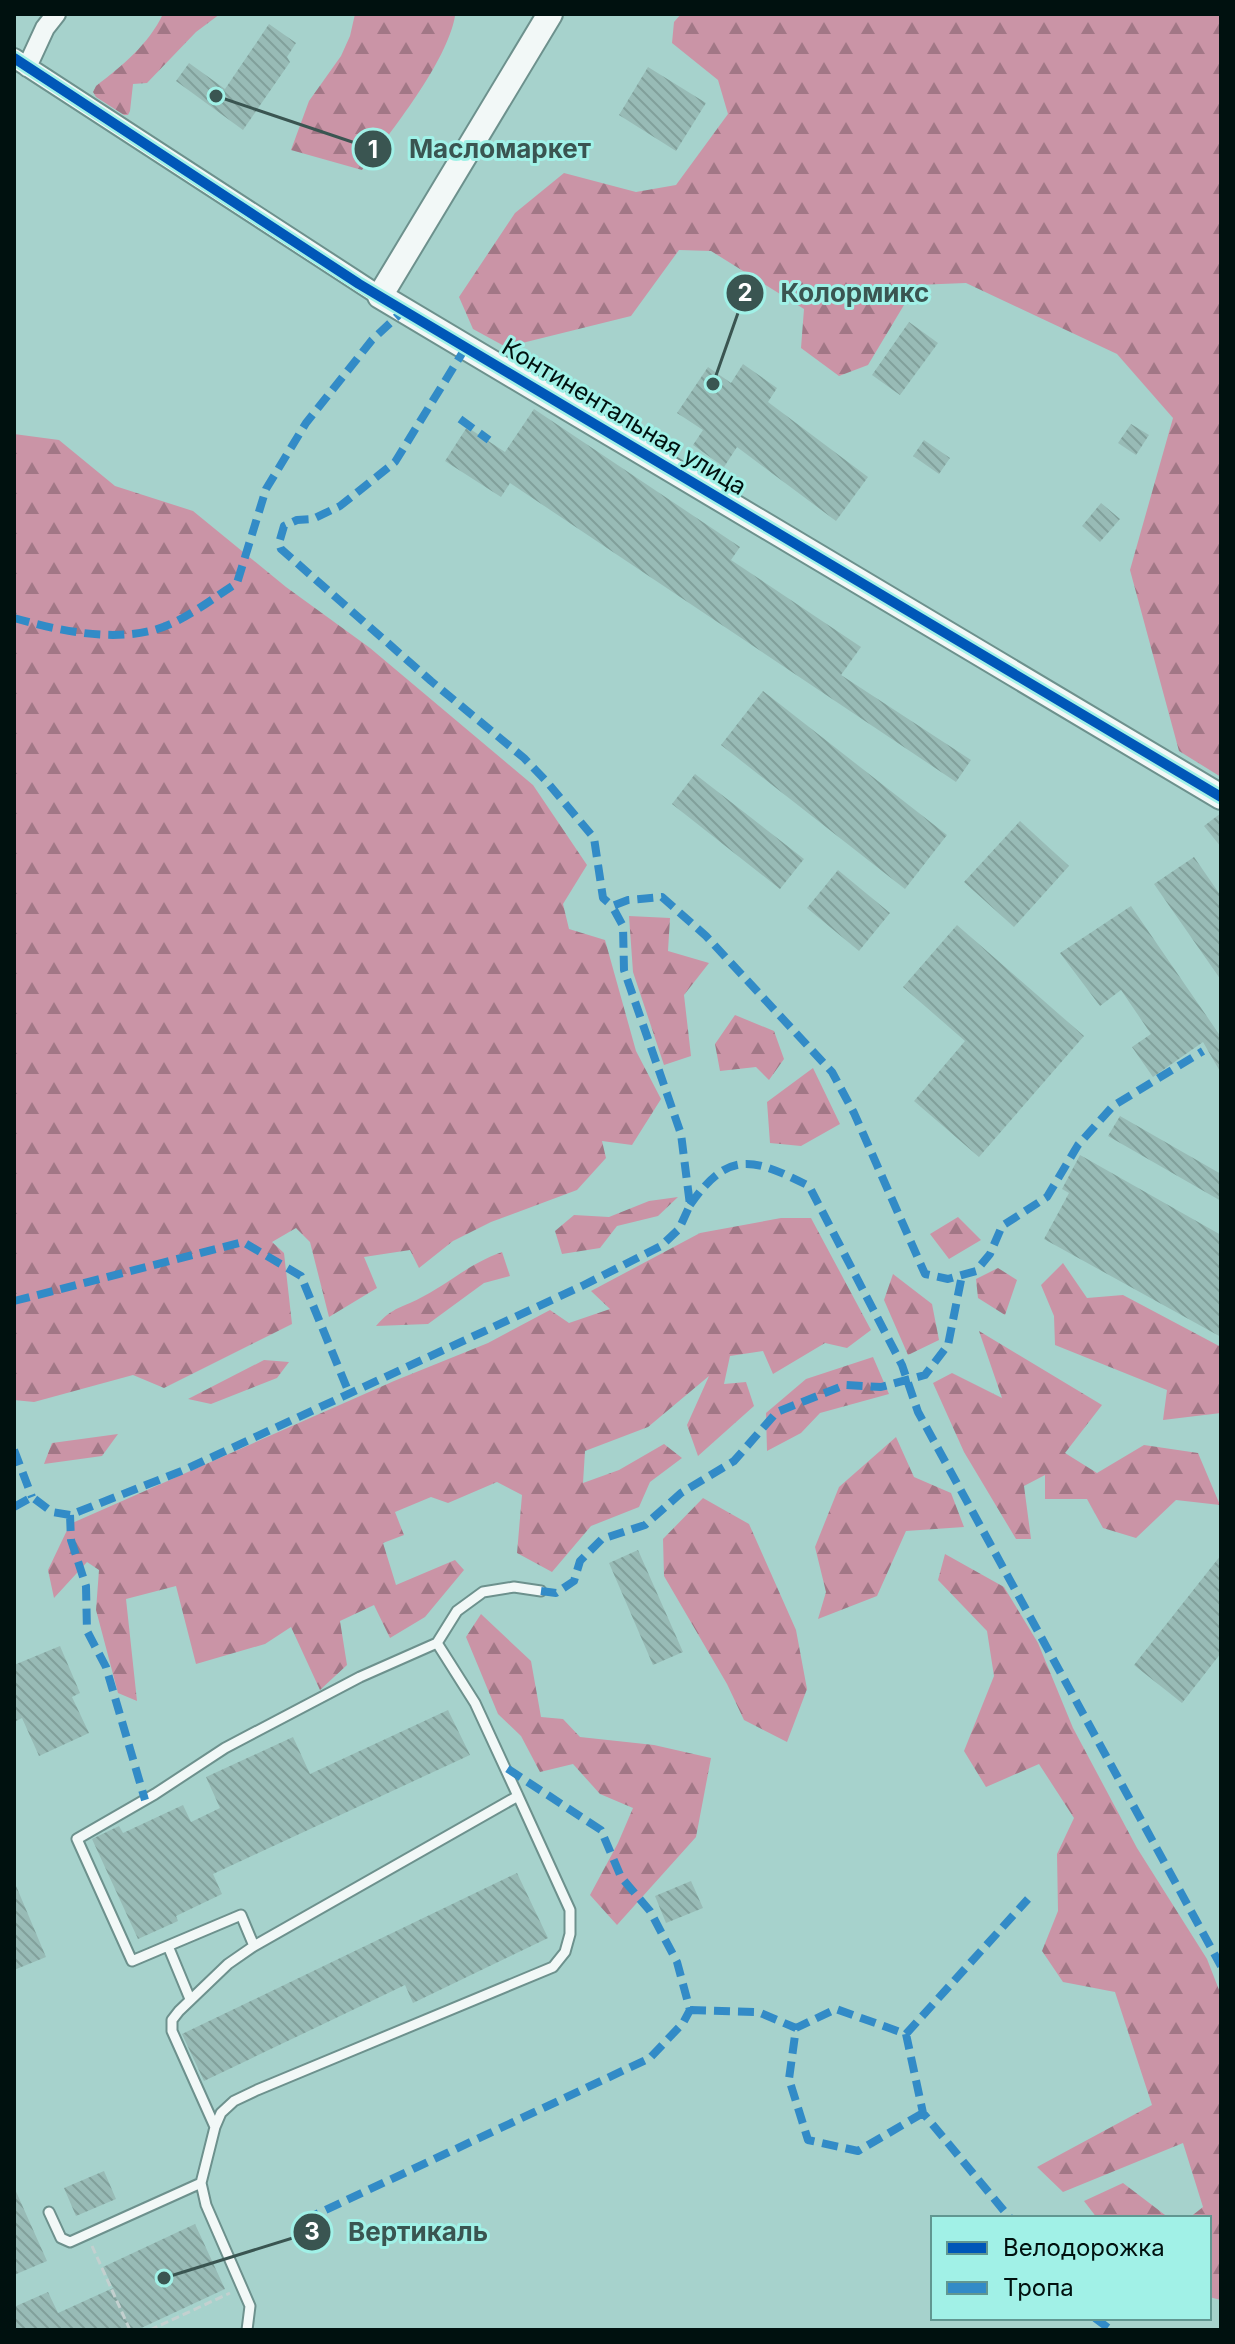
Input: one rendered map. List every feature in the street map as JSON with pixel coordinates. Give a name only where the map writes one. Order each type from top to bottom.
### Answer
[{"type":"street","points":[[20,62],[56,14]]},
{"type":"street","points":[[380,296],[550,14]]},
{"type":"street","name":"Континентальная улица","points":[[20,62],[380,296],[1221,797]]},
{"type":"lane","points":[[254,1946],[241,1915],[132,1961],[77,1839],[155,1794],[225,1748],[360,1677],[437,1643],[457,1611],[483,1592],[514,1587],[541,1591]]},
{"type":"lane","points":[[247,2330],[250,2306],[206,2205],[201,2183],[221,2113],[234,2101],[553,1967],[565,1952],[570,1934],[570,1910],[518,1796],[475,1703],[437,1643]]},
{"type":"lane","points":[[215,2127],[172,2031],[172,2020],[190,1999],[228,1964],[254,1946],[518,1796]]},
{"type":"lane","points":[[168,1946],[190,1999]]},
{"type":"lane","points":[[49,2212],[65,2241],[201,2183]]},
{"type":"path","points":[[87,2234],[130,2330]]},
{"type":"path","points":[[150,2330],[242,2288]]},
{"type":"green space","points":[[163,14],[220,14],[196,32],[147,83],[133,84],[130,111],[124,115],[93,92],[142,45]]},
{"type":"green space","points":[[355,14],[455,16],[450,34],[430,75],[362,170],[291,150],[309,101],[341,56]]},
{"type":"green space","points":[[681,14],[1221,14],[1221,777],[1179,751],[1130,570],[1173,418],[1117,354],[966,283],[916,285],[868,365],[839,376],[801,348],[804,309],[711,251],[679,250],[631,316],[506,347],[473,329],[459,297],[515,213],[564,173],[636,192],[676,185],[728,114],[718,80],[672,43],[674,22]]},
{"type":"green space","points":[[14,434],[59,440],[115,486],[193,511],[286,587],[370,648],[533,785],[587,865],[563,904],[569,929],[605,940],[636,1051],[661,1099],[632,1145],[602,1141],[606,1158],[577,1190],[491,1222],[453,1241],[419,1268],[410,1250],[364,1257],[377,1288],[329,1317],[310,1242],[296,1228],[272,1242],[284,1253],[292,1324],[164,1388],[133,1375],[34,1402],[14,1400]]},
{"type":"green space","points":[[629,916],[670,918],[668,951],[709,963],[684,995],[691,1056],[664,1065],[633,972]]},
{"type":"green space","points":[[735,1015],[774,1031],[784,1059],[769,1080],[756,1067],[720,1071],[715,1044]]},
{"type":"green space","points":[[813,1068],[840,1124],[801,1146],[770,1143],[767,1102]]},
{"type":"green space","points":[[678,1197],[658,1216],[617,1226],[600,1248],[562,1254],[555,1231],[574,1215],[609,1217],[649,1201]]},
{"type":"green space","points":[[958,1217],[981,1240],[949,1259],[930,1234]]},
{"type":"green space","points":[[781,1218],[811,1218],[871,1330],[847,1348],[825,1343],[773,1374],[763,1351],[730,1356],[724,1384],[746,1382],[754,1406],[698,1456],[687,1425],[709,1376],[648,1427],[585,1451],[583,1483],[619,1470],[664,1444],[682,1458],[650,1482],[639,1507],[591,1526],[552,1572],[517,1553],[522,1495],[497,1482],[448,1503],[431,1497],[395,1512],[404,1535],[383,1543],[396,1585],[455,1560],[464,1570],[425,1617],[390,1638],[374,1605],[340,1621],[347,1665],[320,1690],[291,1627],[265,1644],[196,1664],[176,1586],[126,1599],[137,1701],[118,1693],[96,1610],[99,1570],[87,1562],[54,1598],[48,1570],[70,1524],[394,1381],[488,1343],[550,1310],[569,1323],[610,1309],[591,1291],[700,1233]]},
{"type":"green space","points":[[502,1252],[510,1276],[484,1283],[428,1324],[376,1326],[393,1311]]},
{"type":"green space","points":[[1063,1263],[1087,1298],[1123,1295],[1221,1347],[1221,1413],[1163,1420],[1167,1390],[1055,1345],[1054,1316],[1041,1285]]},
{"type":"green space","points":[[998,1268],[1017,1280],[1005,1315],[978,1298],[976,1279]]},
{"type":"green space","points":[[893,1274],[932,1304],[939,1340],[908,1355],[884,1300]]},
{"type":"green space","points":[[979,1331],[1102,1405],[1065,1453],[1097,1473],[1144,1445],[1198,1453],[1220,1505],[1176,1500],[1136,1538],[1103,1528],[1087,1499],[1045,1499],[1045,1475],[1024,1486],[1031,1539],[1016,1539],[964,1452],[933,1383],[952,1373],[1002,1398]]},
{"type":"green space","points":[[873,1357],[889,1394],[820,1413],[801,1433],[767,1451],[766,1413],[806,1379]]},
{"type":"green space","points":[[264,1360],[289,1362],[277,1378],[211,1404],[188,1399]]},
{"type":"green space","points":[[118,1434],[102,1456],[44,1464],[52,1443]]},
{"type":"green space","points":[[896,1437],[914,1477],[951,1493],[964,1527],[906,1531],[877,1596],[818,1619],[826,1592],[815,1547],[839,1487]]},
{"type":"green space","points":[[703,1498],[749,1524],[796,1630],[807,1689],[787,1742],[744,1720],[727,1684],[664,1576],[663,1539]]},
{"type":"green space","points":[[945,1554],[1004,1587],[1038,1643],[1073,1728],[1137,1848],[1207,1959],[1221,1995],[1221,2300],[1211,2298],[1211,2216],[1192,2216],[1203,2207],[1183,2143],[1063,2192],[1037,2167],[1152,2105],[1115,1992],[1063,1982],[1042,1951],[1058,1911],[1057,1854],[1074,1818],[1039,1764],[986,1787],[964,1751],[994,1676],[987,1631],[938,1580]]},
{"type":"green space","points":[[481,1614],[531,1661],[541,1717],[563,1719],[580,1737],[654,1745],[711,1758],[696,1837],[617,1925],[590,1895],[633,1808],[600,1794],[573,1764],[540,1772],[521,1736],[498,1714],[466,1637]]},
{"type":"green space","points":[[1123,2183],[1166,2216],[1095,2216],[1084,2201]]},
{"type":"building","points":[[269,24],[296,43],[287,57],[290,62],[243,130],[176,81],[189,63],[225,89]]},
{"type":"building","points":[[648,67],[706,103],[676,151],[619,115]]},
{"type":"building","points":[[909,322],[938,343],[900,395],[872,375]]},
{"type":"building","points":[[743,364],[777,388],[768,402],[868,477],[836,521],[737,447],[724,467],[693,445],[703,430],[677,413],[708,367],[731,383]]},
{"type":"building","points":[[534,409],[740,547],[731,560],[861,647],[841,675],[971,760],[956,782],[510,483],[501,497],[445,461],[467,427],[505,452]]},
{"type":"building","points":[[1131,424],[1149,435],[1136,455],[1118,443]]},
{"type":"building","points":[[924,440],[950,458],[939,474],[913,456]]},
{"type":"building","points":[[1101,503],[1120,519],[1100,542],[1082,526]]},
{"type":"building","points":[[763,691],[947,835],[905,889],[721,745]]},
{"type":"building","points":[[695,774],[804,859],[780,889],[672,804]]},
{"type":"building","points":[[1221,813],[1221,847],[1204,826]]},
{"type":"building","points":[[1020,821],[1069,866],[1014,927],[964,882]]},
{"type":"building","points":[[1194,857],[1221,896],[1221,980],[1154,884]]},
{"type":"building","points":[[838,870],[890,913],[859,951],[807,908]]},
{"type":"building","points":[[1131,906],[1221,1037],[1221,1073],[1203,1042],[1153,1077],[1132,1047],[1151,1034],[1121,990],[1100,1006],[1060,953]]},
{"type":"building","points":[[957,925],[1084,1036],[979,1157],[914,1101],[965,1041],[903,987]]},
{"type":"building","points":[[1120,1116],[1221,1174],[1221,1201],[1108,1136]]},
{"type":"building","points":[[1080,1155],[1221,1235],[1221,1337],[1044,1239],[1069,1193],[1062,1189]]},
{"type":"building","points":[[638,1550],[683,1652],[653,1665],[609,1563]]},
{"type":"building","points":[[1221,1555],[1221,1653],[1182,1703],[1134,1665]]},
{"type":"building","points":[[60,1646],[80,1693],[72,1697],[89,1733],[39,1756],[22,1718],[14,1722],[14,1665]]},
{"type":"building","points":[[448,1710],[470,1755],[213,1874],[222,1894],[176,1916],[178,1921],[138,1939],[92,1839],[119,1826],[123,1833],[183,1805],[191,1822],[220,1808],[206,1777],[293,1737],[310,1774]]},
{"type":"building","points":[[517,1873],[548,1938],[413,2003],[405,1985],[204,2081],[182,2034]]},
{"type":"building","points":[[14,1881],[46,1957],[14,1970]]},
{"type":"building","points":[[691,1881],[703,1908],[666,1923],[655,1896]]},
{"type":"building","points":[[104,2171],[116,2199],[76,2216],[64,2188]]},
{"type":"building","points":[[14,2187],[47,2261],[14,2275]]},
{"type":"building","points":[[195,2224],[225,2289],[137,2330],[14,2330],[14,2307],[48,2292],[58,2313],[113,2288],[103,2267]]},
{"type":"marked path","points":[[14,618],[81,633],[133,634],[173,623],[237,583],[266,489],[306,423],[372,340],[404,310]]},
{"type":"marked path","points":[[466,347],[395,462],[340,506],[313,519],[297,520],[284,526],[279,543],[281,549],[524,758],[547,782],[594,838],[603,898],[612,906],[628,900],[662,897],[706,936],[832,1072],[854,1113],[925,1274],[948,1279],[976,1271],[990,1254],[1002,1226],[1047,1197],[1078,1145],[1113,1106],[1203,1051]]},
{"type":"marked path","points":[[460,419],[489,440]]},
{"type":"marked path","points":[[14,1507],[32,1497],[52,1512],[70,1515],[184,1470],[582,1286],[661,1246],[679,1229],[690,1205],[681,1134],[624,970],[623,926],[612,906]]},
{"type":"marked path","points":[[690,1205],[717,1174],[743,1164],[772,1169],[809,1186],[902,1365],[918,1412],[1221,1966]]},
{"type":"marked path","points":[[14,1301],[243,1242],[301,1276],[349,1393]]},
{"type":"marked path","points":[[541,1591],[556,1593],[574,1581],[580,1561],[602,1539],[645,1525],[681,1493],[734,1461],[777,1412],[845,1385],[881,1387],[925,1375],[948,1345],[962,1275]]},
{"type":"marked path","points":[[14,1450],[32,1497]]},
{"type":"marked path","points":[[70,1515],[71,1540],[86,1586],[87,1631],[106,1667],[145,1800]]},
{"type":"marked path","points":[[304,2220],[650,2058],[683,2023],[690,2010],[677,1962],[650,1911],[621,1877],[601,1830],[505,1767]]},
{"type":"marked path","points":[[906,2034],[1028,1899]]},
{"type":"marked path","points":[[836,2009],[906,2034],[923,2113],[858,2151],[808,2140],[789,2079],[796,2028],[836,2009]]},
{"type":"marked path","points":[[690,2010],[758,2012],[796,2028]]},
{"type":"marked path","points":[[923,2113],[1008,2216]]},
{"type":"marked path","points":[[1098,2320],[1111,2330]]},
{"type":"cycle path","points":[[14,58],[359,284],[1221,797]]},
{"type":"place","name":"Масломаркет","points":[[216,96]]},
{"type":"place","name":"Колормикс","points":[[713,384]]},
{"type":"place","name":"Вертикаль","points":[[164,2278]]}]
